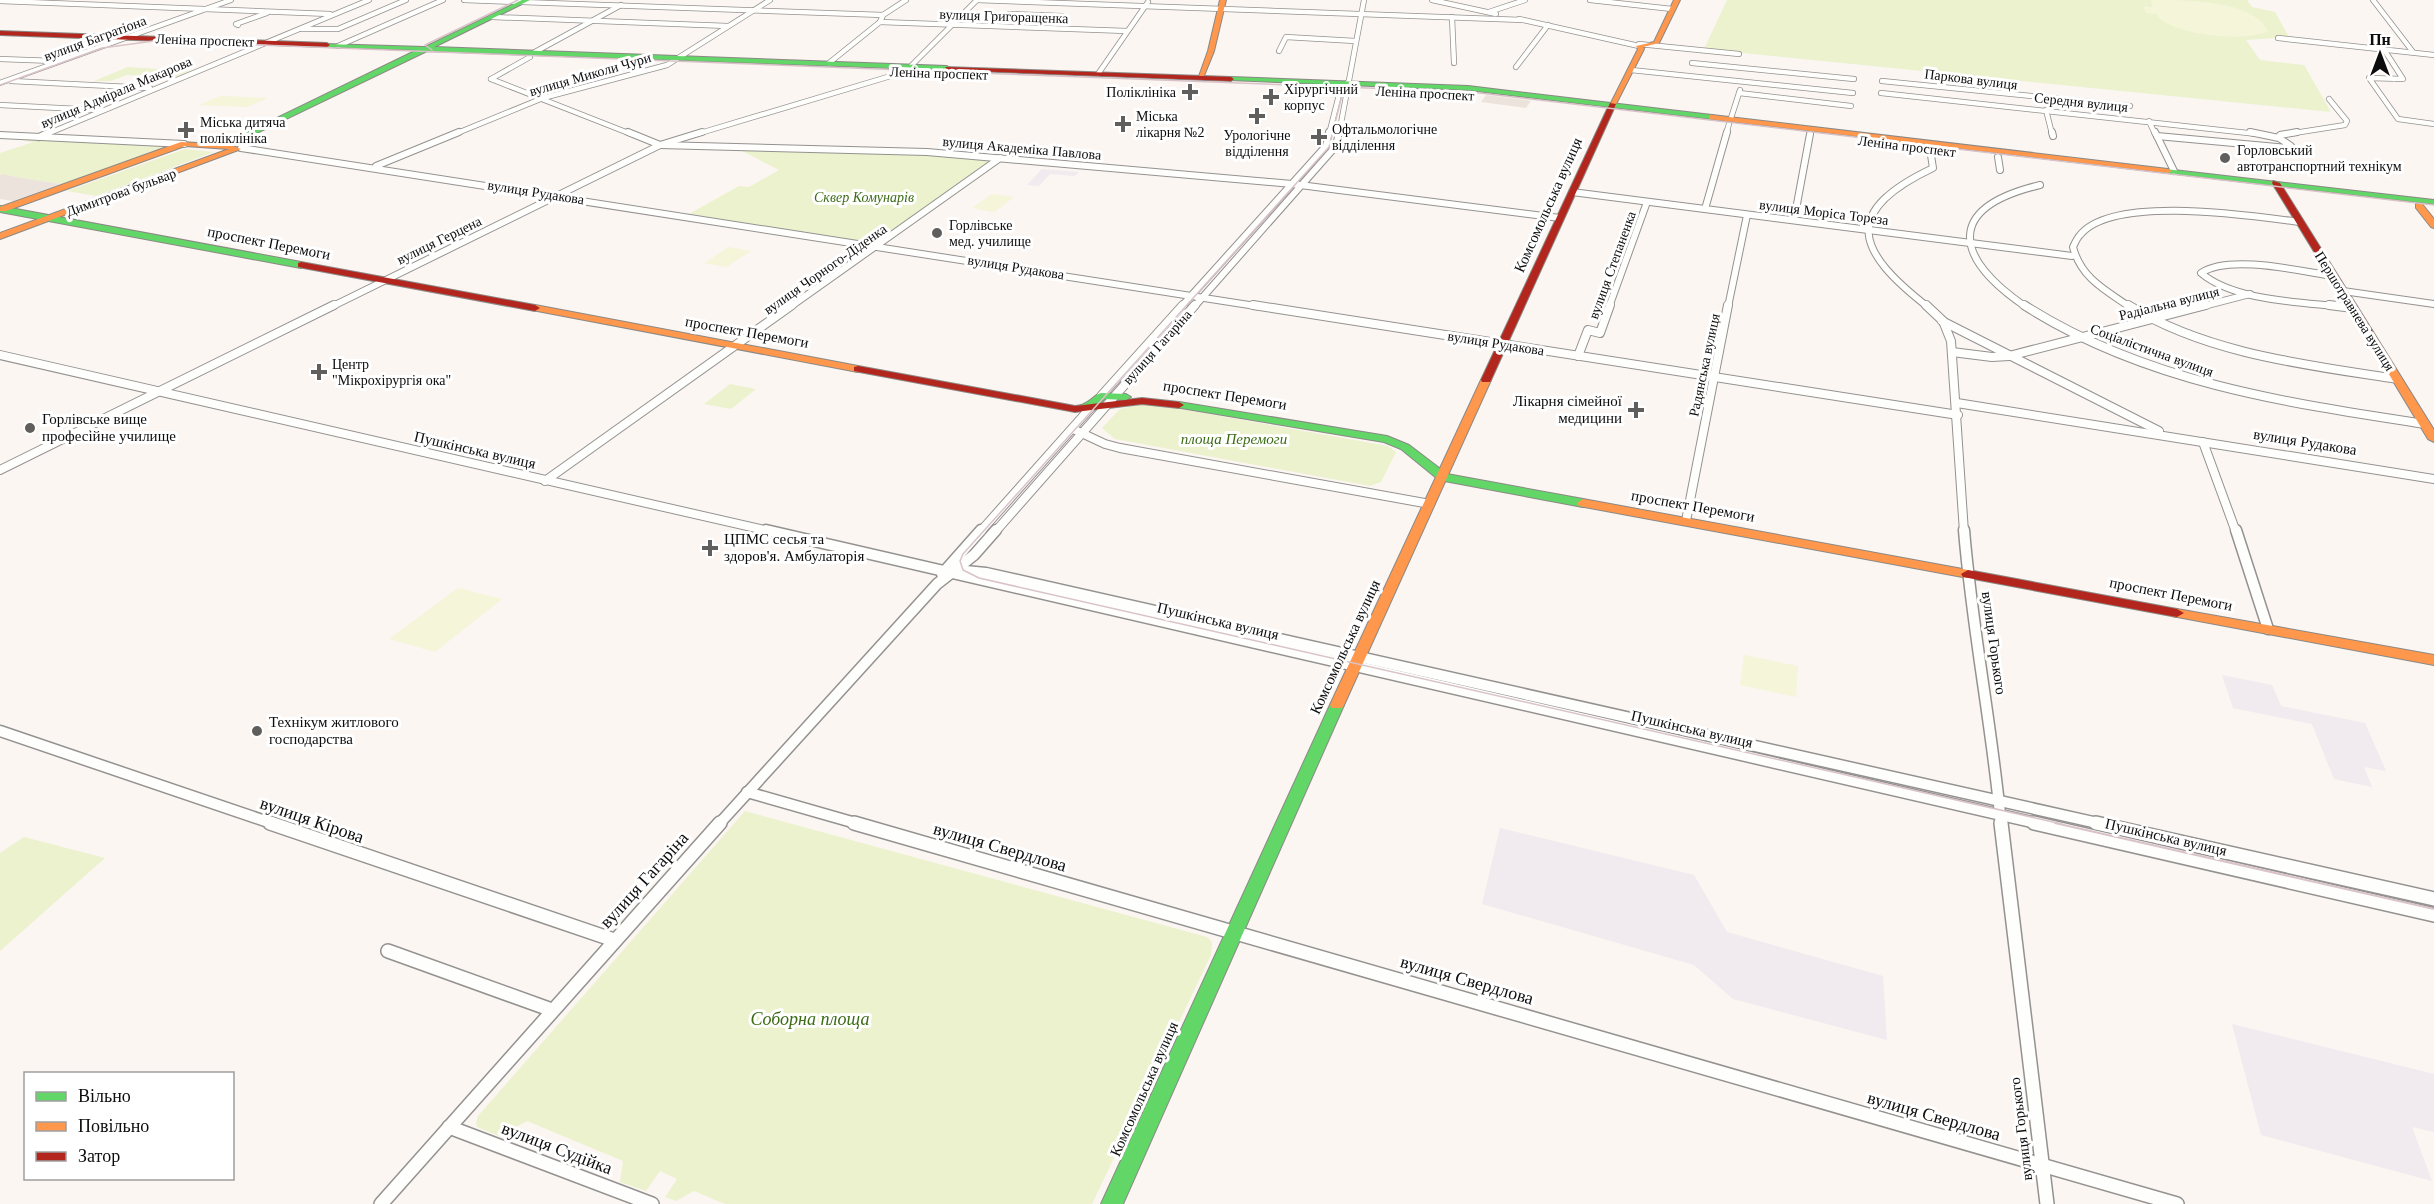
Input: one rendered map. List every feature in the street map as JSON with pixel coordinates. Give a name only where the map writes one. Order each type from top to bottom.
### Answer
[{"type":"main road","points":[[216,146],[492,17],[518,1]]},
{"type":"main road","points":[[420,50],[518,1]]},
{"type":"main road","points":[[1200,78],[1211,51],[1222,4]]},
{"type":"main road","points":[[1640,45],[1656,43],[1675,4]]},
{"type":"main road","name":"Леніна проспект","points":[[0,33],[1348,88],[1480,89],[1611,107],[2174,171],[2434,208]]},
{"type":"main road","name":"Комсомольська вулиця","points":[[1112,1204],[1232,931],[1443,477],[1611,107],[1631,70],[1641,48],[1640,45]]},
{"type":"main road","name":"Леніна проспект","points":[[676,60],[829,63],[907,69],[1200,78],[1348,88]]},
{"type":"main road","name":"Леніна проспект","points":[[1730,121],[1930,149],[1999,163],[2279,186],[2434,202]]},
{"type":"main road","name":"вулиця Рудакова","points":[[184,144],[241,148]]},
{"type":"main road","name":"Димитрова бульвар","points":[[0,210],[184,144]]},
{"type":"main road","name":"Димитрова бульвар","points":[[0,236],[241,148]]},
{"type":"main road","name":"Першотравнева вулиця","points":[[2279,186],[2434,439]]},
{"type":"main road","points":[[2419,206],[2434,225]]},
{"type":"main road","name":"проспект Перемоги","points":[[0,210],[735,346],[1096,404],[1152,401],[1387,439],[1405,447],[1443,477],[2434,660]]},
{"type":"street","name":"вулиця Багратіона","points":[[2,82],[231,0]]},
{"type":"street","name":"вулиця Адмірала Макарова","points":[[39,137],[369,0]]},
{"type":"street","points":[[334,29],[406,0]]},
{"type":"street","points":[[338,46],[443,0]]},
{"type":"street","points":[[464,0],[883,15]]},
{"type":"street","points":[[533,54],[631,0]]},
{"type":"street","name":"вулиця Миколи Чури","points":[[374,167],[543,98],[676,60],[770,0]]},
{"type":"street","points":[[829,63],[880,22],[883,15],[906,0]]},
{"type":"street","points":[[907,69],[977,0],[1146,6],[1222,4],[1523,20]]},
{"type":"street","points":[[1098,74],[1149,0]]},
{"type":"street","name":"вулиця Гагаріна","points":[[381,1204],[747,792],[1077,431],[1096,404],[1203,296],[1336,146],[1364,0]]},
{"type":"street","points":[[1435,0],[1640,45],[1739,54]]},
{"type":"street","points":[[1489,12],[1526,0]]},
{"type":"street","points":[[1590,0],[1675,4]]},
{"type":"street","points":[[2373,0],[2413,52]]},
{"type":"street","points":[[0,2],[334,14]]},
{"type":"street","points":[[0,7],[19,2]]},
{"type":"street","points":[[1053,28],[1072,3]]},
{"type":"street","points":[[250,20],[272,12]]},
{"type":"street","points":[[1009,14],[1062,16]]},
{"type":"street","points":[[1500,19],[1508,18],[1506,16]]},
{"type":"street","points":[[492,17],[728,26]]},
{"type":"street","points":[[1452,17],[1454,63]]},
{"type":"street","name":"вулиця Григоращенка","points":[[880,22],[1127,31]]},
{"type":"street","points":[[1516,67],[1548,25]]},
{"type":"street","points":[[298,29],[372,32]]},
{"type":"street","points":[[1279,51],[1286,36],[1355,41]]},
{"type":"street","points":[[2278,38],[2434,55]]},
{"type":"street","points":[[2383,48],[2403,79],[2369,78],[2395,117],[2434,124]]},
{"type":"street","name":"вулиця Академіка Павлова","points":[[533,54],[491,79],[660,145],[927,152],[1292,184],[1560,218]]},
{"type":"street","points":[[0,60],[60,61]]},
{"type":"street","points":[[1692,63],[1854,79]]},
{"type":"street","points":[[1736,81],[1740,67]]},
{"type":"street","name":"вулиця Герцена","points":[[0,470],[561,196],[660,145],[907,69]]},
{"type":"street","points":[[1631,70],[1853,93]]},
{"type":"street","name":"Паркова вулиця","points":[[1882,81],[2130,106]]},
{"type":"street","points":[[2,82],[155,88]]},
{"type":"street","points":[[1705,209],[1743,82]]},
{"type":"street","name":"вулиця Гагаріна","points":[[950,571],[974,555],[1077,431],[1096,404],[1191,294],[1328,143],[1348,88]]},
{"type":"street","points":[[1739,93],[1851,106]]},
{"type":"street","name":"Середня вулиця","points":[[1881,93],[2124,118],[2279,138]]},
{"type":"street","points":[[2157,136],[2251,147],[2291,147],[2288,142],[2279,138],[2280,135],[2345,125],[2347,121],[2329,99]]},
{"type":"street","points":[[0,105],[102,110]]},
{"type":"street","points":[[2118,105],[2124,118]]},
{"type":"street","points":[[2046,110],[2053,136]]},
{"type":"street","points":[[2149,121],[2174,171]]},
{"type":"street","points":[[1794,220],[1810,134]]},
{"type":"street","name":"вулиця Рудакова","points":[[0,135],[184,144]]},
{"type":"street","name":"вулиця Рудакова","points":[[241,148],[1958,414]]},
{"type":"street","points":[[1867,230],[1874,210],[1882,199],[1908,179],[1933,168],[1930,149]]},
{"type":"street","name":"вулиця Чорного-Діденка","points":[[545,482],[1000,158]]},
{"type":"street","points":[[1969,243],[1972,227],[1985,209],[2013,192],[2040,185]]},
{"type":"street","name":"вулиця Моріса Тореза","points":[[1572,192],[2072,256]]},
{"type":"street","name":"вулиця Степаненка","points":[[1578,356],[1588,330],[1600,333],[1647,202]]},
{"type":"street","points":[[2300,222],[2204,211],[2147,213],[2104,222],[2085,229],[2076,236],[2072,244],[2072,256],[2083,272],[2131,308],[2198,336],[2255,353],[2314,366],[2397,379]]},
{"type":"street","name":"Радянська вулиця","points":[[1686,521],[1695,466],[1747,214]]},
{"type":"street","name":"вулиця Горького","points":[[1867,230],[1870,247],[1880,265],[1942,321],[1951,337],[1968,573],[2000,807],[2047,1204]]},
{"type":"street","name":"Соціалістична вулиця","points":[[1969,243],[1982,268],[2018,302],[2082,338],[2166,371],[2241,393],[2425,424]]},
{"type":"street","points":[[2333,276],[2235,264],[2210,265],[2201,273],[2209,281],[2220,286],[2250,294],[2353,308]]},
{"type":"street","points":[[2343,291],[2434,304]]},
{"type":"street","name":"Радіальна вулиця","points":[[1952,352],[1992,357],[2009,356],[2250,294]]},
{"type":"street","name":"вулиця Рудакова","points":[[1942,321],[2172,437]]},
{"type":"street","name":"Пушкінська вулиця","points":[[0,355],[545,482],[2000,807],[2434,899]]},
{"type":"street","name":"вулиця Рудакова","points":[[1957,403],[2434,479]]},
{"type":"street","points":[[1077,431],[1105,444],[1430,504]]},
{"type":"street","points":[[2203,442],[2225,497],[2268,629]]},
{"type":"street","points":[[974,555],[973,562],[976,567],[986,573]]},
{"type":"street","name":"Пушкінська вулиця","points":[[950,571],[986,573],[1355,663]]},
{"type":"street","name":"вулиця Кірова","points":[[0,731],[614,940]]},
{"type":"street","name":"вулиця Свердлова","points":[[747,792],[2177,1204]]},
{"type":"street","name":"Пушкінська вулиця","points":[[2000,807],[2434,915]]},
{"type":"street","points":[[388,951],[552,1010]]},
{"type":"street","name":"вулиця Судійка","points":[[449,1127],[652,1204]]},
{"type":"shaded area","points":[[1486,95],[1531,101],[1526,108],[1481,102]]},
{"type":"shaded area","points":[[1042,169],[1079,172],[1075,176],[1050,174],[1039,186],[1027,185]]},
{"type":"shaded area","points":[[0,175],[60,184],[13,201],[0,199]]},
{"type":"shaded area","points":[[2222,675],[2272,685],[2281,706],[2365,723],[2386,771],[2364,767],[2372,787],[2334,779],[2312,724],[2233,708]]},
{"type":"shaded area","points":[[1500,828],[1694,875],[1727,932],[1883,976],[1887,1040],[1733,999],[1694,965],[1482,904]]},
{"type":"shaded area","points":[[2232,1024],[2434,1074],[2434,1132],[2412,1127],[2432,1181],[2261,1135]]},
{"type":"green space","points":[[1727,0],[2247,0],[2252,7],[2275,12],[2289,37],[2246,40],[2260,60],[2304,65],[2331,112],[1704,49]]},
{"type":"green space","points":[[2151,0],[2182,0],[2234,8],[2249,13],[2268,31],[2258,35],[2244,36],[2191,32],[2163,21],[2156,14],[2146,13],[2143,6],[2152,7]]},
{"type":"green space","points":[[128,67],[189,71],[175,77],[127,75],[111,81],[94,81]]},
{"type":"green space","points":[[220,96],[268,98],[247,107],[199,105]]},
{"type":"green space","points":[[37,136],[184,144],[66,185],[0,175],[0,153],[34,142],[23,141]]},
{"type":"green space","points":[[185,149],[214,152],[96,196],[67,191]]},
{"type":"green space","name":"Сквер Комунарів","points":[[738,149],[926,153],[992,159],[876,244],[689,214],[739,186],[749,187],[779,170]]},
{"type":"green space","points":[[992,194],[1014,197],[994,212],[972,208]]},
{"type":"green space","points":[[729,247],[751,251],[726,267],[704,263]]},
{"type":"green space","points":[[730,384],[756,389],[731,409],[704,404]]},
{"type":"green space","name":"площа Перемоги","points":[[1147,403],[1388,446],[1396,452],[1381,482],[1370,486],[1115,439],[1102,428],[1120,409]]},
{"type":"green space","points":[[458,588],[502,599],[435,652],[389,639]]},
{"type":"green space","points":[[1744,655],[1798,666],[1796,697],[1740,685]]},
{"type":"green space","name":"Соборна площа","points":[[745,811],[1207,937],[1212,942],[1211,955],[1092,1204],[725,1204],[694,1191],[676,1201],[665,1197],[677,1179],[660,1171],[646,1191],[620,1182],[623,1161],[527,1121],[499,1136],[477,1127],[478,1116]]},
{"type":"green space","points":[[24,837],[105,858],[0,951],[0,853]]},
{"type":"tram line","points":[[432,50],[425,45],[518,0]]},
{"type":"tram line","points":[[0,85],[102,48],[154,41],[1353,87]]},
{"type":"tram line","points":[[1353,87],[1471,92],[2434,205]]},
{"type":"tram line","points":[[1353,87],[1343,91],[1329,147],[963,554],[960,561],[963,570],[979,578],[2062,824]]},
{"type":"tram line","points":[[2055,823],[2434,909]]},
{"type":"traffic: fast","points":[[223,146],[527,0]]},
{"type":"traffic: fast","points":[[327,45],[947,68]]},
{"type":"traffic: fast","points":[[1231,79],[1468,88],[1712,117]]},
{"type":"traffic: fast","points":[[2168,171],[2434,202]]},
{"type":"traffic: fast","points":[[0,209],[301,265]]},
{"type":"traffic: fast","points":[[1083,408],[1093,405],[1101,396],[1126,397]]},
{"type":"traffic: fast","points":[[1179,405],[1387,439],[1405,447],[1443,477],[1583,503]]},
{"type":"traffic: fast","points":[[1112,1204],[1337,705]]},
{"type":"traffic: slow","points":[[1200,78],[1211,51],[1223,0]]},
{"type":"traffic: slow","points":[[1612,104],[1641,49],[1639,46],[1656,43],[1677,0]]},
{"type":"traffic: slow","points":[[1712,117],[2168,171]]},
{"type":"traffic: slow","points":[[3,209],[184,144],[230,147]]},
{"type":"traffic: slow","points":[[0,236],[237,149]]},
{"type":"traffic: slow","points":[[2419,206],[2434,225]]},
{"type":"traffic: slow","points":[[535,308],[858,369]]},
{"type":"traffic: slow","points":[[2380,351],[2434,439]]},
{"type":"traffic: slow","points":[[1337,705],[1486,380]]},
{"type":"traffic: slow","points":[[1583,503],[1968,574]]},
{"type":"traffic: slow","points":[[2177,613],[2434,660]]},
{"type":"traffic: jam","points":[[0,33],[327,45]]},
{"type":"traffic: jam","points":[[947,68],[1231,79]]},
{"type":"traffic: jam","points":[[1486,380],[1612,104]]},
{"type":"traffic: jam","points":[[2276,183],[2380,351]]},
{"type":"traffic: jam","points":[[301,265],[535,308]]},
{"type":"traffic: jam","points":[[858,369],[1075,409],[1142,401],[1179,405]]},
{"type":"traffic: jam","points":[[1968,574],[2177,613]]},
{"type":"place","name":"Поліклініка","points":[[1190,92]]},
{"type":"place","name":"Хірургічний корпус","points":[[1271,97]]},
{"type":"place","name":"Урологічне відділення","points":[[1257,116]]},
{"type":"place","name":"Міська лікарня №2","points":[[1123,124]]},
{"type":"place","name":"Міська дитяча поліклініка","points":[[186,130]]},
{"type":"place","name":"Офтальмологічне відділення","points":[[1319,137]]},
{"type":"place","name":"Горловський автотранспортний технікум","points":[[2225,158]]},
{"type":"place","name":"Горлівське мед. училище","points":[[937,233]]},
{"type":"place","name":"Центр \"Мікрохірургія ока\"","points":[[319,372]]},
{"type":"place","name":"Лікарня сімейної медицини","points":[[1636,410]]},
{"type":"place","name":"Горлівське вище професійне училище","points":[[30,428]]},
{"type":"place","name":"ЦПМС сесья та здоров'я. Амбулаторія","points":[[710,548]]},
{"type":"place","name":"Технікум житлового господарства","points":[[257,731]]}]
